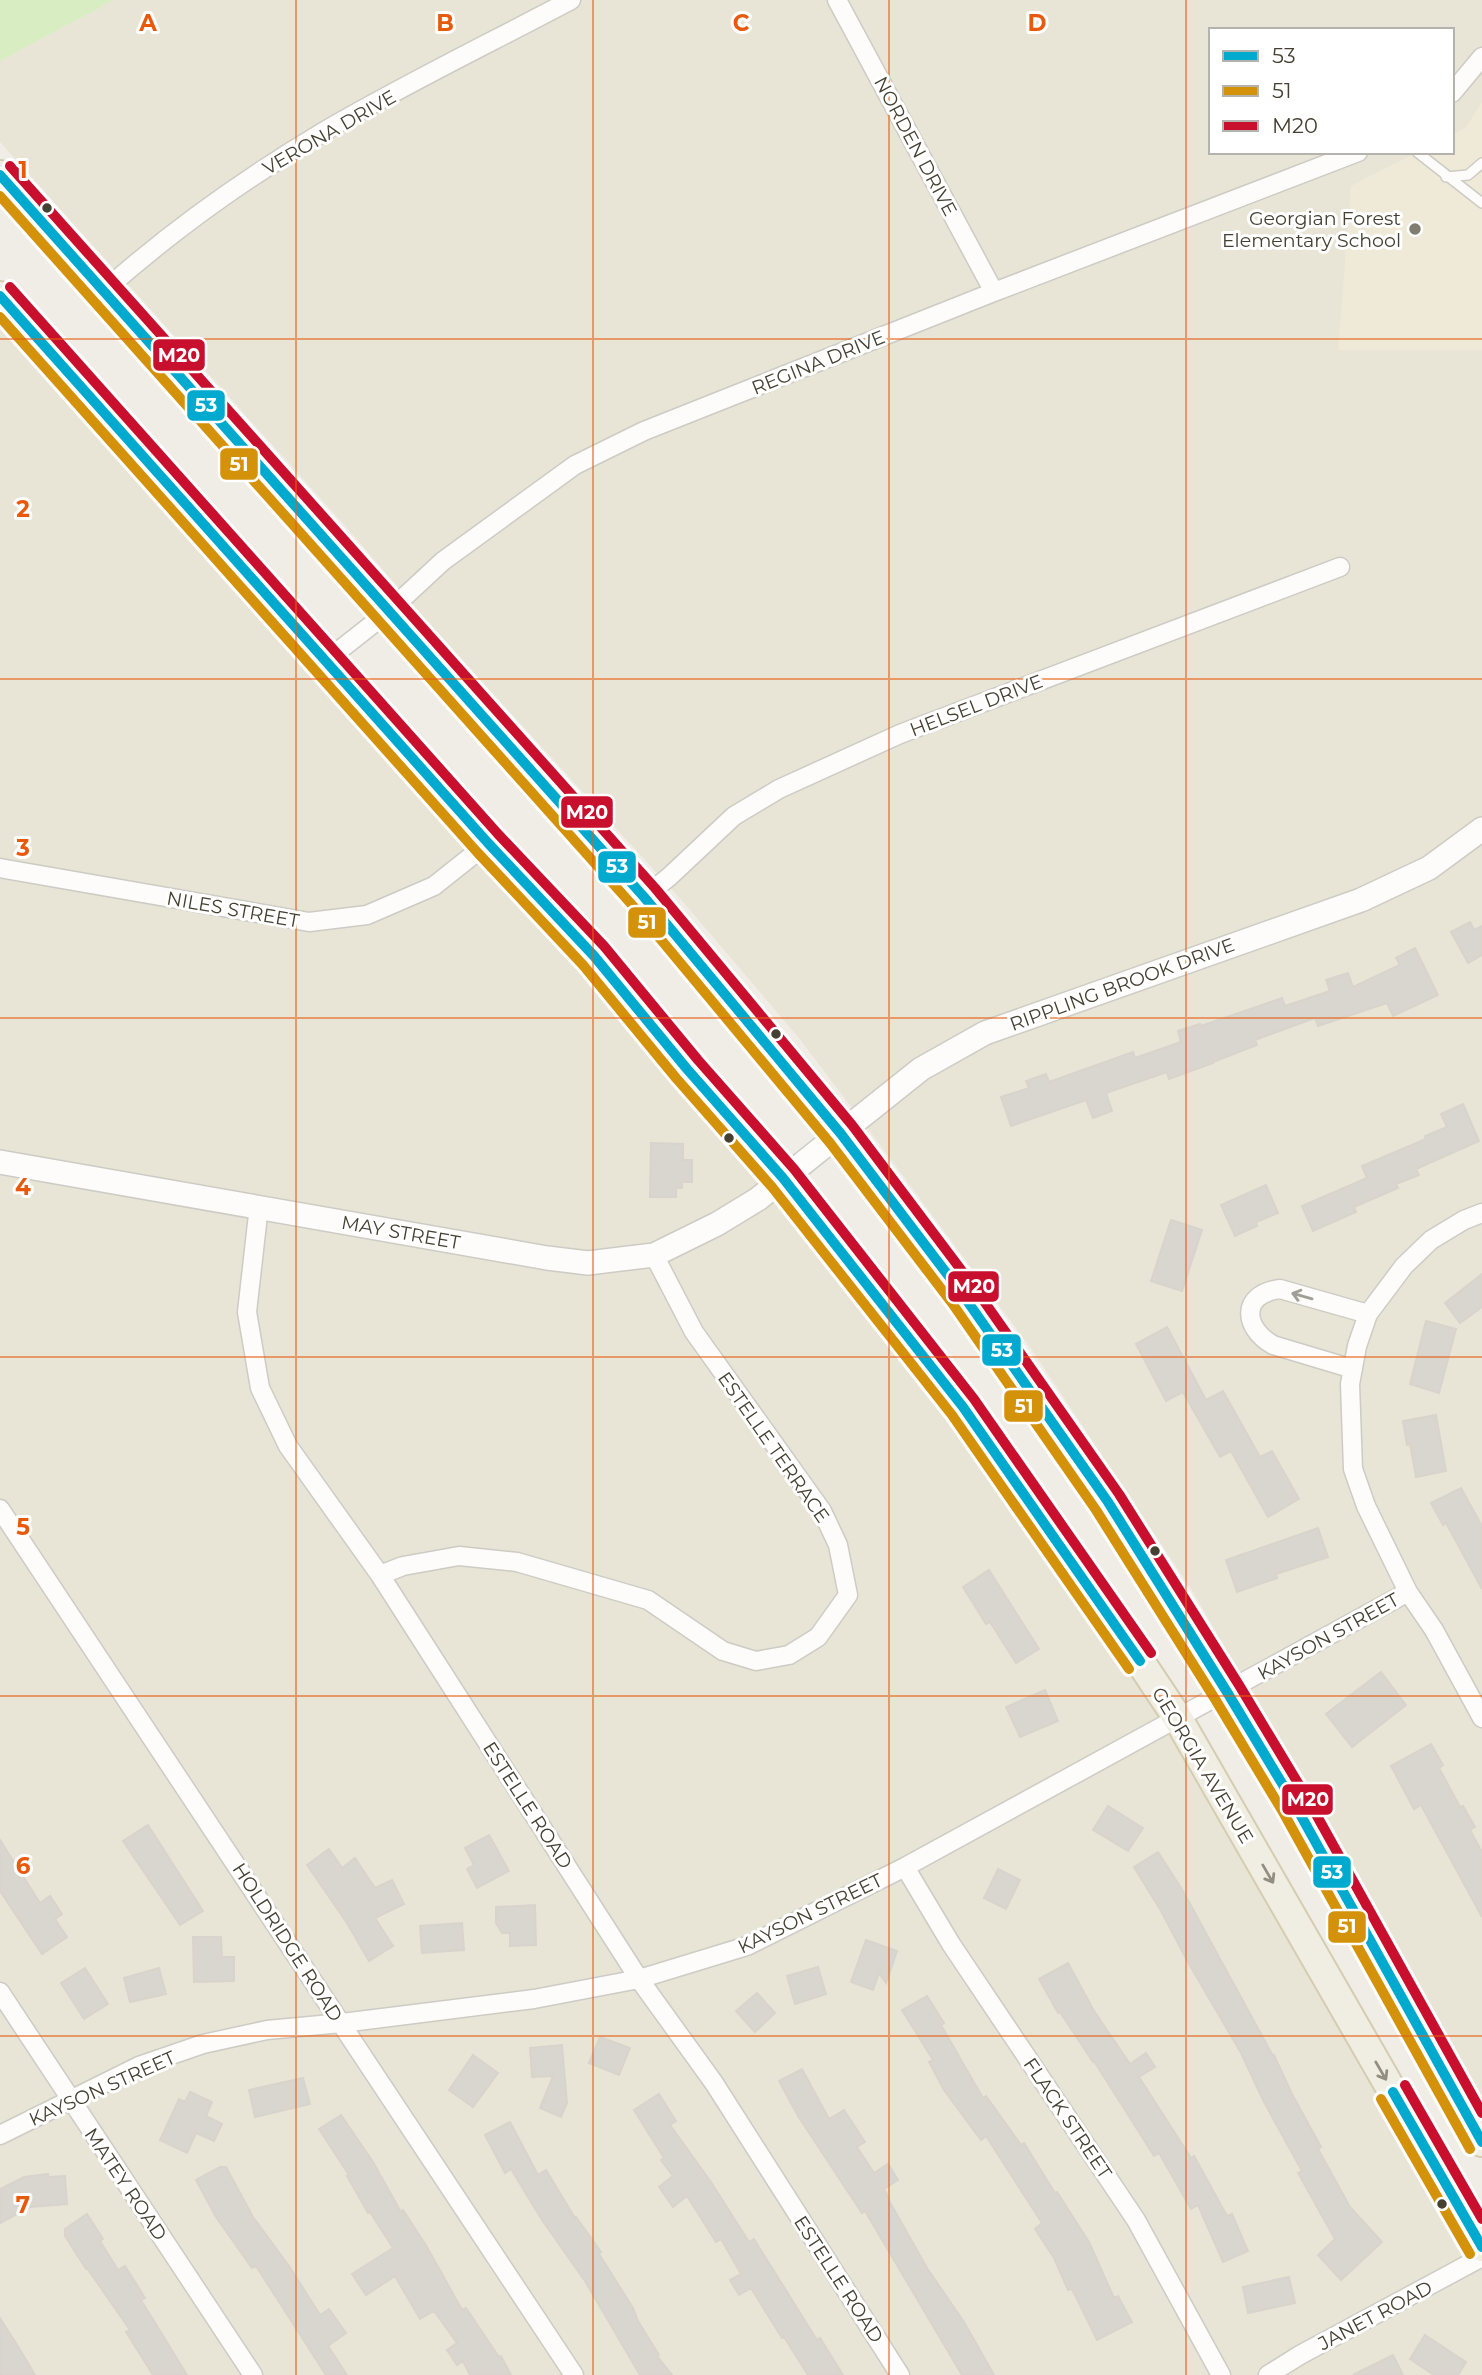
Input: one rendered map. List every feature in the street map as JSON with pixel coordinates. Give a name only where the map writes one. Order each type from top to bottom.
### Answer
[{"type":"main road","points":[[0,174],[644,897],[841,1134],[963,1295],[1108,1502],[1227,1692],[1295,1805],[1482,2142]]},
{"type":"main road","name":"GEORGIA AVENUE","points":[[0,296],[488,843],[594,956],[687,1069],[783,1178],[962,1407],[1093,1591],[1178,1717],[1482,2247]]},
{"type":"street","name":"VERONA DRIVE","points":[[104,292],[140,260],[250,178],[323,132],[571,0]]},
{"type":"street","name":"NORDEN DRIVE","points":[[837,0],[994,292]]},
{"type":"street","points":[[1454,91],[1473,74],[1482,57]]},
{"type":"street","name":"REGINA DRIVE","points":[[327,660],[388,612],[443,561],[575,465],[644,431],[1353,154]]},
{"type":"street","name":"HELSEL DRIVE","points":[[644,897],[734,816],[779,789],[900,734],[1340,567]]},
{"type":"street","name":"RIPPLING BROOK DRIVE","points":[[783,1178],[921,1069],[985,1033],[1361,900],[1429,868],[1482,829]]},
{"type":"street","name":"NILES STREET","points":[[0,867],[309,922],[367,915],[434,886],[488,843]]},
{"type":"street","name":"MAY STREET","points":[[0,1162],[588,1263],[654,1255],[717,1224],[758,1199],[783,1178]]},
{"type":"street","name":"ESTELLE ROAD","points":[[259,1206],[247,1312],[260,1388],[288,1446],[380,1575],[639,1979],[714,2083],[900,2375]]},
{"type":"street","points":[[1482,1213],[1464,1220],[1431,1240],[1404,1266],[1368,1314],[1357,1346],[1350,1384],[1353,1469],[1366,1506],[1408,1592],[1434,1630],[1482,1718]]},
{"type":"street","name":"ESTELLE TERRACE","points":[[380,1575],[403,1566],[459,1556],[517,1562],[648,1600],[723,1651],[756,1661],[789,1655],[818,1637],[848,1595],[838,1545],[822,1511],[694,1332],[654,1255]]},
{"type":"street","points":[[1353,1369],[1273,1345],[1262,1338],[1251,1322],[1253,1299],[1265,1291],[1280,1289],[1368,1314]]},
{"type":"street","name":"HOLDRIDGE ROAD","points":[[0,1509],[574,2375]]},
{"type":"street","name":"KAYSON STREET","points":[[0,2135],[139,2066],[203,2043],[267,2030],[342,2024],[534,1999],[639,1979],[747,1946],[905,1867],[1408,1592]]},
{"type":"street","name":"FLACK STREET","points":[[905,1867],[951,1944],[1136,2220],[1221,2375]]},
{"type":"street","name":"MATEY ROAD","points":[[0,1992],[253,2375]]},
{"type":"street","name":"JANET ROAD","points":[[1268,2375],[1482,2257]]},
{"type":"lane","points":[[1419,154],[1482,203]]},
{"type":"lane","points":[[1446,177],[1468,175],[1482,163]]},
{"type":"shaded area","points":[[114,0],[1482,0],[1482,2096],[1193,1592],[1032,1350],[881,1146],[798,1037],[684,903],[426,620],[348,529],[0,142],[0,61]]},
{"type":"shaded area","name":"Georgian Forest Elementary School","points":[[1482,102],[1482,350],[1338,350],[1351,186],[1413,154],[1454,154],[1454,134],[1466,127]]},
{"type":"shaded area","points":[[0,296],[687,1069],[1093,1591],[1482,2247],[1482,2375],[0,2375]]},
{"type":"green space","points":[[0,0],[114,0],[0,61]]},
{"type":"building","points":[[1470,922],[1474,930],[1482,926],[1482,955],[1468,963],[1451,932]]},
{"type":"building","points":[[1415,948],[1438,995],[1393,1016],[1387,1003],[1318,1026],[1315,1018],[1255,1040],[1257,1045],[1169,1079],[1167,1072],[1106,1093],[1112,1111],[1093,1118],[1086,1100],[1011,1126],[1001,1097],[1029,1088],[1026,1081],[1046,1074],[1049,1082],[1133,1052],[1135,1058],[1181,1042],[1178,1031],[1200,1024],[1201,1026],[1282,998],[1285,1006],[1330,991],[1326,980],[1348,973],[1353,987],[1400,965],[1396,958]]},
{"type":"building","points":[[1463,1104],[1479,1141],[1416,1169],[1419,1175],[1396,1184],[1398,1188],[1354,1207],[1356,1212],[1313,1231],[1302,1206],[1367,1178],[1362,1166],[1426,1139],[1425,1136],[1447,1127],[1441,1114]]},
{"type":"building","points":[[651,1143],[683,1144],[683,1160],[692,1160],[692,1182],[682,1182],[682,1188],[676,1188],[676,1197],[650,1197]]},
{"type":"building","points":[[1266,1185],[1278,1213],[1256,1222],[1257,1226],[1235,1236],[1221,1205]]},
{"type":"building","points":[[1171,1220],[1202,1230],[1182,1291],[1151,1281]]},
{"type":"building","points":[[1482,1274],[1482,1307],[1460,1323],[1445,1303]]},
{"type":"building","points":[[1426,1321],[1456,1329],[1439,1393],[1410,1384]]},
{"type":"building","points":[[1167,1327],[1206,1400],[1223,1391],[1260,1457],[1272,1451],[1299,1499],[1268,1517],[1231,1451],[1220,1457],[1183,1392],[1166,1401],[1136,1344]]},
{"type":"building","points":[[1436,1415],[1446,1471],[1416,1477],[1403,1421]]},
{"type":"building","points":[[1461,1488],[1482,1526],[1482,1589],[1446,1523],[1443,1525],[1431,1503]]},
{"type":"building","points":[[1318,1528],[1328,1557],[1276,1574],[1277,1578],[1237,1592],[1226,1560]]},
{"type":"building","points":[[989,1570],[1039,1649],[1016,1663],[990,1622],[986,1624],[963,1587]]},
{"type":"building","points":[[1381,1672],[1406,1705],[1352,1747],[1326,1714]]},
{"type":"building","points":[[1045,1690],[1058,1721],[1020,1737],[1006,1707]]},
{"type":"building","points":[[1431,1744],[1443,1765],[1439,1768],[1460,1807],[1463,1806],[1475,1827],[1470,1830],[1482,1852],[1482,1917],[1421,1805],[1414,1809],[1391,1766]]},
{"type":"building","points":[[1108,1806],[1143,1828],[1128,1851],[1093,1830]]},
{"type":"building","points":[[148,1825],[203,1911],[180,1925],[123,1841]]},
{"type":"building","points":[[489,1835],[509,1871],[477,1888],[467,1869],[474,1865],[465,1848]]},
{"type":"building","points":[[0,1840],[40,1903],[50,1896],[62,1914],[55,1919],[67,1937],[42,1954],[0,1891]]},
{"type":"building","points":[[329,1849],[342,1868],[355,1858],[375,1888],[392,1880],[404,1904],[375,1918],[393,1946],[369,1961],[347,1923],[307,1865]]},
{"type":"building","points":[[1158,1852],[1183,1891],[1274,2055],[1321,2147],[1318,2149],[1350,2207],[1382,2242],[1341,2280],[1318,2255],[1335,2239],[1298,2173],[1302,2171],[1241,2053],[1134,1867]]},
{"type":"building","points":[[998,1869],[1020,1880],[1006,1909],[984,1898]]},
{"type":"building","points":[[535,1905],[536,1945],[510,1946],[510,1933],[502,1933],[496,1923],[496,1907]]},
{"type":"building","points":[[462,1923],[464,1950],[422,1953],[420,1926]]},
{"type":"building","points":[[193,1937],[221,1937],[222,1957],[234,1957],[234,1981],[194,1982]]},
{"type":"building","points":[[866,1940],[897,1951],[886,1983],[879,1973],[873,1990],[851,1982]]},
{"type":"building","points":[[1068,1963],[1094,2011],[1130,2064],[1146,2053],[1155,2067],[1139,2077],[1191,2158],[1194,2156],[1227,2216],[1232,2214],[1248,2251],[1223,2262],[1198,2205],[1191,2209],[1159,2153],[1154,2156],[1094,2061],[1060,2012],[1058,2013],[1039,1979]]},
{"type":"building","points":[[818,1967],[826,1994],[795,2004],[787,1976]]},
{"type":"building","points":[[85,1968],[108,2004],[84,2019],[61,1983]]},
{"type":"building","points":[[159,1968],[166,1994],[130,2002],[124,1978]]},
{"type":"building","points":[[757,1993],[775,2013],[755,2032],[736,2011]]},
{"type":"building","points":[[927,1996],[983,2098],[986,2096],[1021,2145],[1024,2143],[1055,2193],[1057,2192],[1089,2242],[1114,2298],[1118,2296],[1132,2322],[1097,2340],[1072,2289],[1068,2290],[1054,2258],[1035,2229],[1042,2223],[986,2136],[981,2140],[944,2090],[929,2062],[933,2060],[902,2010]]},
{"type":"building","points":[[600,2037],[630,2048],[619,2075],[589,2063]]},
{"type":"building","points":[[562,2045],[567,2103],[561,2117],[540,2108],[553,2076],[532,2077],[530,2048]]},
{"type":"building","points":[[473,2055],[498,2073],[473,2107],[449,2090]]},
{"type":"building","points":[[802,2069],[829,2119],[844,2110],[865,2142],[857,2147],[874,2173],[888,2164],[898,2180],[884,2189],[887,2197],[927,2268],[964,2322],[994,2375],[962,2375],[865,2211],[862,2213],[798,2116],[779,2081]]},
{"type":"building","points":[[303,2078],[310,2104],[255,2117],[249,2090]]},
{"type":"building","points":[[190,2092],[212,2102],[206,2116],[222,2124],[214,2141],[196,2133],[187,2153],[160,2140],[179,2099],[185,2102]]},
{"type":"building","points":[[659,2094],[676,2121],[670,2125],[749,2242],[754,2239],[817,2340],[820,2338],[843,2375],[808,2375],[751,2288],[739,2295],[730,2280],[741,2274],[721,2239],[716,2242],[687,2196],[673,2207],[659,2187],[673,2176],[661,2160],[664,2158],[634,2110]]},
{"type":"building","points":[[341,2115],[373,2162],[401,2212],[403,2210],[427,2247],[462,2310],[466,2308],[499,2357],[501,2356],[511,2375],[470,2375],[463,2361],[457,2365],[447,2350],[457,2343],[434,2311],[420,2319],[395,2276],[366,2295],[352,2274],[393,2248],[370,2212],[368,2213],[347,2176],[349,2175],[319,2129]]},
{"type":"building","points":[[510,2122],[538,2175],[546,2170],[575,2218],[601,2252],[599,2254],[633,2308],[659,2355],[657,2356],[672,2375],[640,2375],[585,2281],[542,2220],[511,2169],[505,2173],[485,2135]]},
{"type":"building","points":[[220,2167],[226,2167],[253,2217],[320,2315],[329,2309],[346,2333],[328,2346],[347,2375],[326,2375],[256,2266],[252,2268],[216,2217],[196,2180]]},
{"type":"building","points":[[48,2174],[48,2177],[65,2176],[67,2204],[30,2207],[0,2223],[0,2189],[24,2177]]},
{"type":"building","points":[[87,2214],[118,2270],[125,2266],[145,2298],[141,2300],[187,2375],[153,2375],[126,2332],[130,2330],[65,2236],[65,2229]]},
{"type":"building","points":[[1289,2277],[1295,2303],[1248,2313],[1243,2287]]},
{"type":"building","points":[[0,2318],[19,2348],[35,2375],[0,2375]]},
{"type":"building","points":[[1425,2335],[1466,2362],[1458,2375],[1434,2375],[1410,2359]]},
{"type":"building","points":[[1393,2355],[1403,2375],[1353,2375]]},
{"type":"transit line","name":"M20","points":[[10,166],[655,888],[852,1125],[974,1287],[1119,1494],[1307,1798],[1482,2113]]},
{"type":"transit line","name":"53","points":[[0,175],[644,897],[841,1134],[963,1295],[1108,1502],[1227,1692],[1295,1805],[1482,2142]]},
{"type":"transit line","name":"51","points":[[0,196],[633,906],[830,1143],[952,1303],[1096,1510],[1215,1699],[1283,1812],[1470,2149]]},
{"type":"transit line","name":"M20","points":[[10,287],[498,834],[604,946],[698,1060],[794,1169],[974,1399],[1151,1653]]},
{"type":"transit line","name":"53","points":[[0,296],[488,843],[594,956],[687,1069],[783,1178],[963,1407],[1140,1661]]},
{"type":"transit line","name":"51","points":[[0,317],[477,852],[583,965],[676,1078],[772,1187],[952,1415],[1129,1669]]},
{"type":"transit line","name":"M20","points":[[1405,2085],[1482,2219]]},
{"type":"transit line","name":"53","points":[[1393,2092],[1482,2247]]},
{"type":"transit line","name":"51","points":[[1381,2099],[1470,2254]]},
{"type":"place","name":"Georgian Forest Elementary School","points":[[1415,229]]}]
